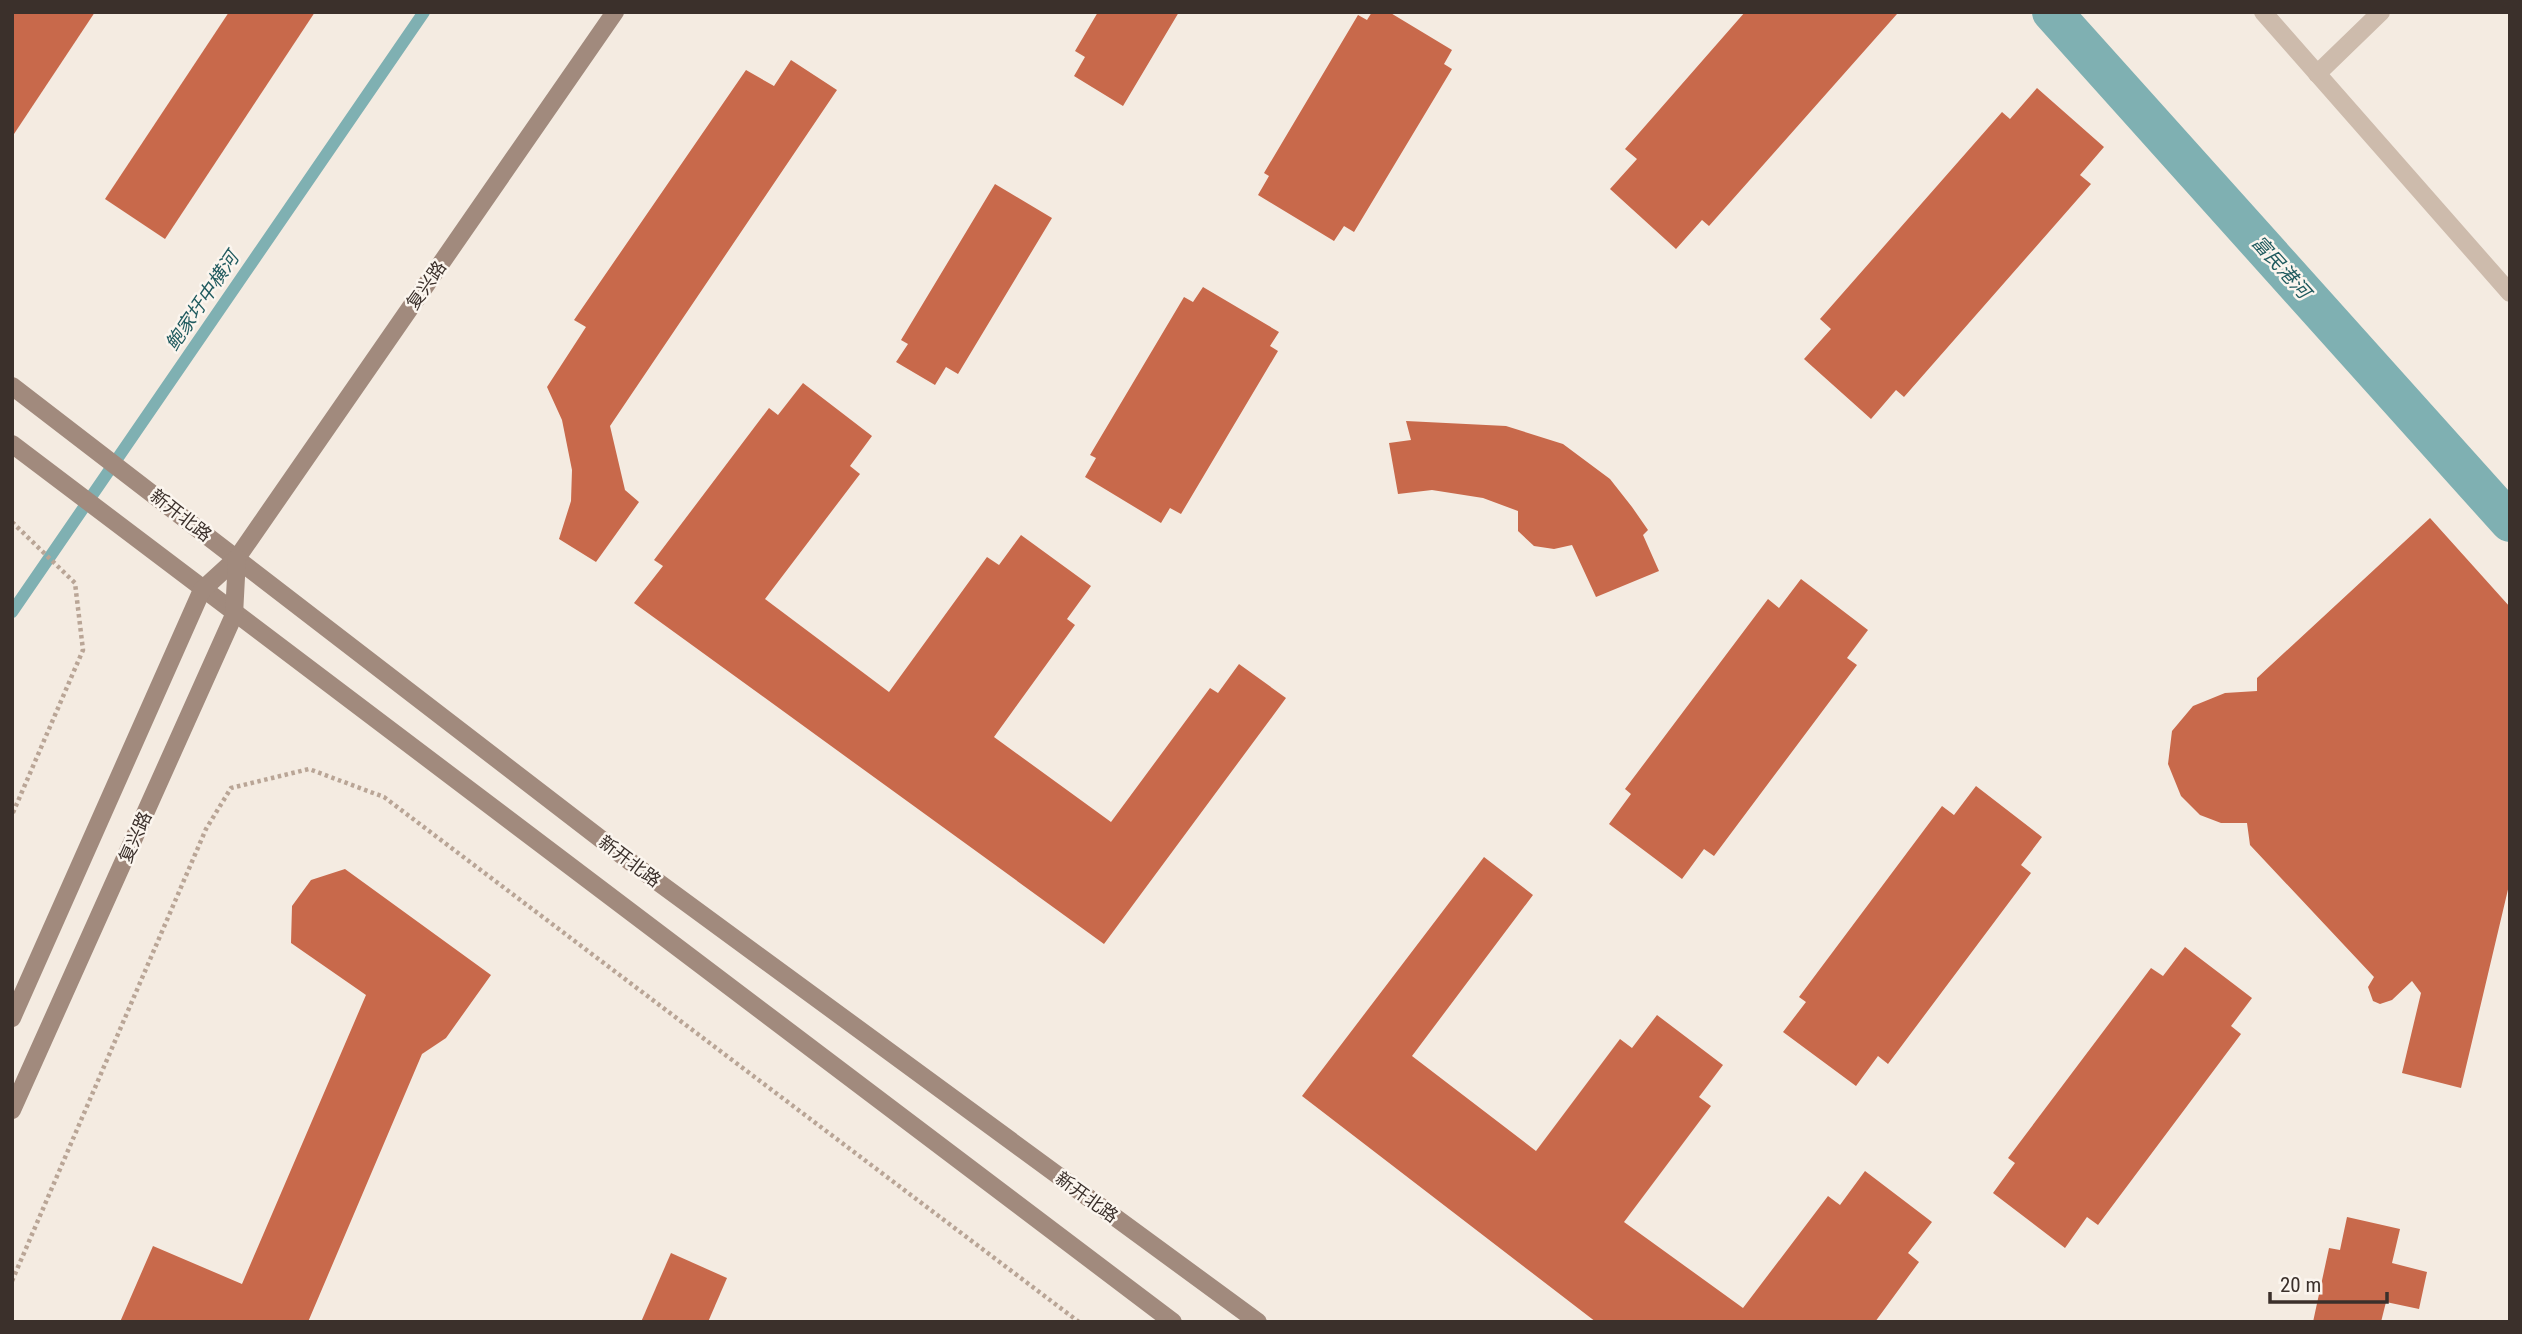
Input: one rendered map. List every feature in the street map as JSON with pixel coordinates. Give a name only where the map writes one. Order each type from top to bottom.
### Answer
[{"type":"main road","name":"复兴路","points":[[12,1018],[202,590],[237,558],[615,12]]},
{"type":"main road","name":"新开北路","points":[[12,386],[632,863],[1258,1322]]},
{"type":"main road","points":[[12,444],[234,615],[1173,1322]]},
{"type":"main road","name":"复兴路","points":[[12,1110],[234,615],[237,558]]},
{"type":"street","points":[[2263,12],[2510,293]]},
{"type":"street","points":[[2317,74],[2381,12]]},
{"type":"path","points":[[12,522],[75,583],[83,650],[12,815]]},
{"type":"path","points":[[12,1281],[206,830],[232,788],[309,769],[384,797],[1079,1322]]},
{"type":"building","points":[[12,12],[95,12],[12,137]]},
{"type":"building","points":[[229,12],[315,12],[165,239],[105,199]]},
{"type":"building","points":[[1098,12],[1179,12],[1123,106],[1074,76],[1085,57],[1075,51]]},
{"type":"building","points":[[1372,12],[1389,12],[1452,50],[1444,64],[1452,69],[1354,232],[1344,226],[1334,241],[1258,195],[1269,176],[1264,173],[1358,15],[1367,20]]},
{"type":"building","points":[[1745,12],[1897,14],[1709,226],[1702,220],[1676,249],[1610,189],[1637,159],[1625,149]]},
{"type":"building","points":[[791,60],[837,90],[610,426],[625,490],[639,502],[596,562],[559,539],[571,501],[572,470],[562,420],[547,387],[586,327],[574,320],[746,70],[774,86]]},
{"type":"building","points":[[2037,88],[2104,147],[2080,175],[2091,184],[1904,397],[1896,390],[1871,419],[1804,359],[1831,329],[1820,319],[2002,112],[2010,119]]},
{"type":"building","points":[[995,184],[1052,218],[958,374],[946,367],[935,385],[896,362],[908,344],[901,340]]},
{"type":"building","points":[[1203,287],[1279,332],[1270,346],[1278,351],[1181,514],[1170,508],[1161,523],[1085,477],[1096,458],[1090,455],[1184,297],[1193,302]]},
{"type":"building","points":[[803,383],[872,436],[850,466],[860,474],[765,599],[889,692],[987,557],[999,565],[1021,535],[1091,586],[1067,619],[1075,625],[994,737],[1111,822],[1210,688],[1218,693],[1239,664],[1286,698],[1104,944],[634,603],[663,566],[654,560],[769,408],[778,415]]},
{"type":"building","points":[[1406,421],[1506,426],[1563,444],[1610,479],[1632,507],[1648,530],[1643,535],[1659,571],[1596,597],[1572,545],[1554,549],[1534,546],[1518,531],[1518,511],[1483,498],[1432,490],[1398,494],[1389,443],[1411,440]]},
{"type":"building","points":[[2430,518],[2510,607],[2510,881],[2461,1088],[2402,1073],[2421,993],[2412,981],[2392,1000],[2380,1004],[2373,1001],[2368,987],[2374,977],[2250,845],[2247,823],[2221,823],[2200,815],[2181,796],[2168,764],[2172,731],[2193,706],[2225,693],[2257,691],[2257,678]]},
{"type":"building","points":[[1801,579],[1868,630],[1847,658],[1857,665],[1714,856],[1704,849],[1682,879],[1609,824],[1631,794],[1625,789],[1768,599],[1779,608]]},
{"type":"building","points":[[1976,786],[2042,837],[2021,865],[2031,873],[1888,1064],[1878,1056],[1856,1086],[1783,1032],[1806,1002],[1799,997],[1942,806],[1954,815]]},
{"type":"building","points":[[1484,857],[1533,895],[1412,1056],[1536,1151],[1620,1039],[1632,1048],[1657,1015],[1723,1065],[1699,1097],[1711,1106],[1624,1222],[1743,1308],[1828,1196],[1840,1205],[1865,1171],[1932,1222],[1908,1253],[1919,1262],[1875,1322],[1596,1322],[1302,1096]]},
{"type":"building","points":[[345,869],[491,975],[446,1038],[422,1054],[308,1322],[120,1322],[153,1246],[242,1284],[366,995],[291,943],[292,906],[311,880]]},
{"type":"building","points":[[2185,947],[2252,998],[2231,1026],[2241,1034],[2098,1225],[2087,1217],[2065,1248],[1993,1193],[2015,1163],[2008,1158],[2151,968],[2163,976]]},
{"type":"building","points":[[2347,1217],[2400,1229],[2392,1263],[2427,1272],[2419,1309],[2386,1302],[2381,1322],[2313,1322],[2329,1248],[2340,1250]]},
{"type":"building","points":[[671,1253],[727,1278],[708,1322],[641,1322]]},
{"type":"waterway","name":"鲍家圩中横河","points":[[12,612],[424,12]]},
{"type":"waterway","name":"富民港河","points":[[2052,12],[2510,522]]}]
